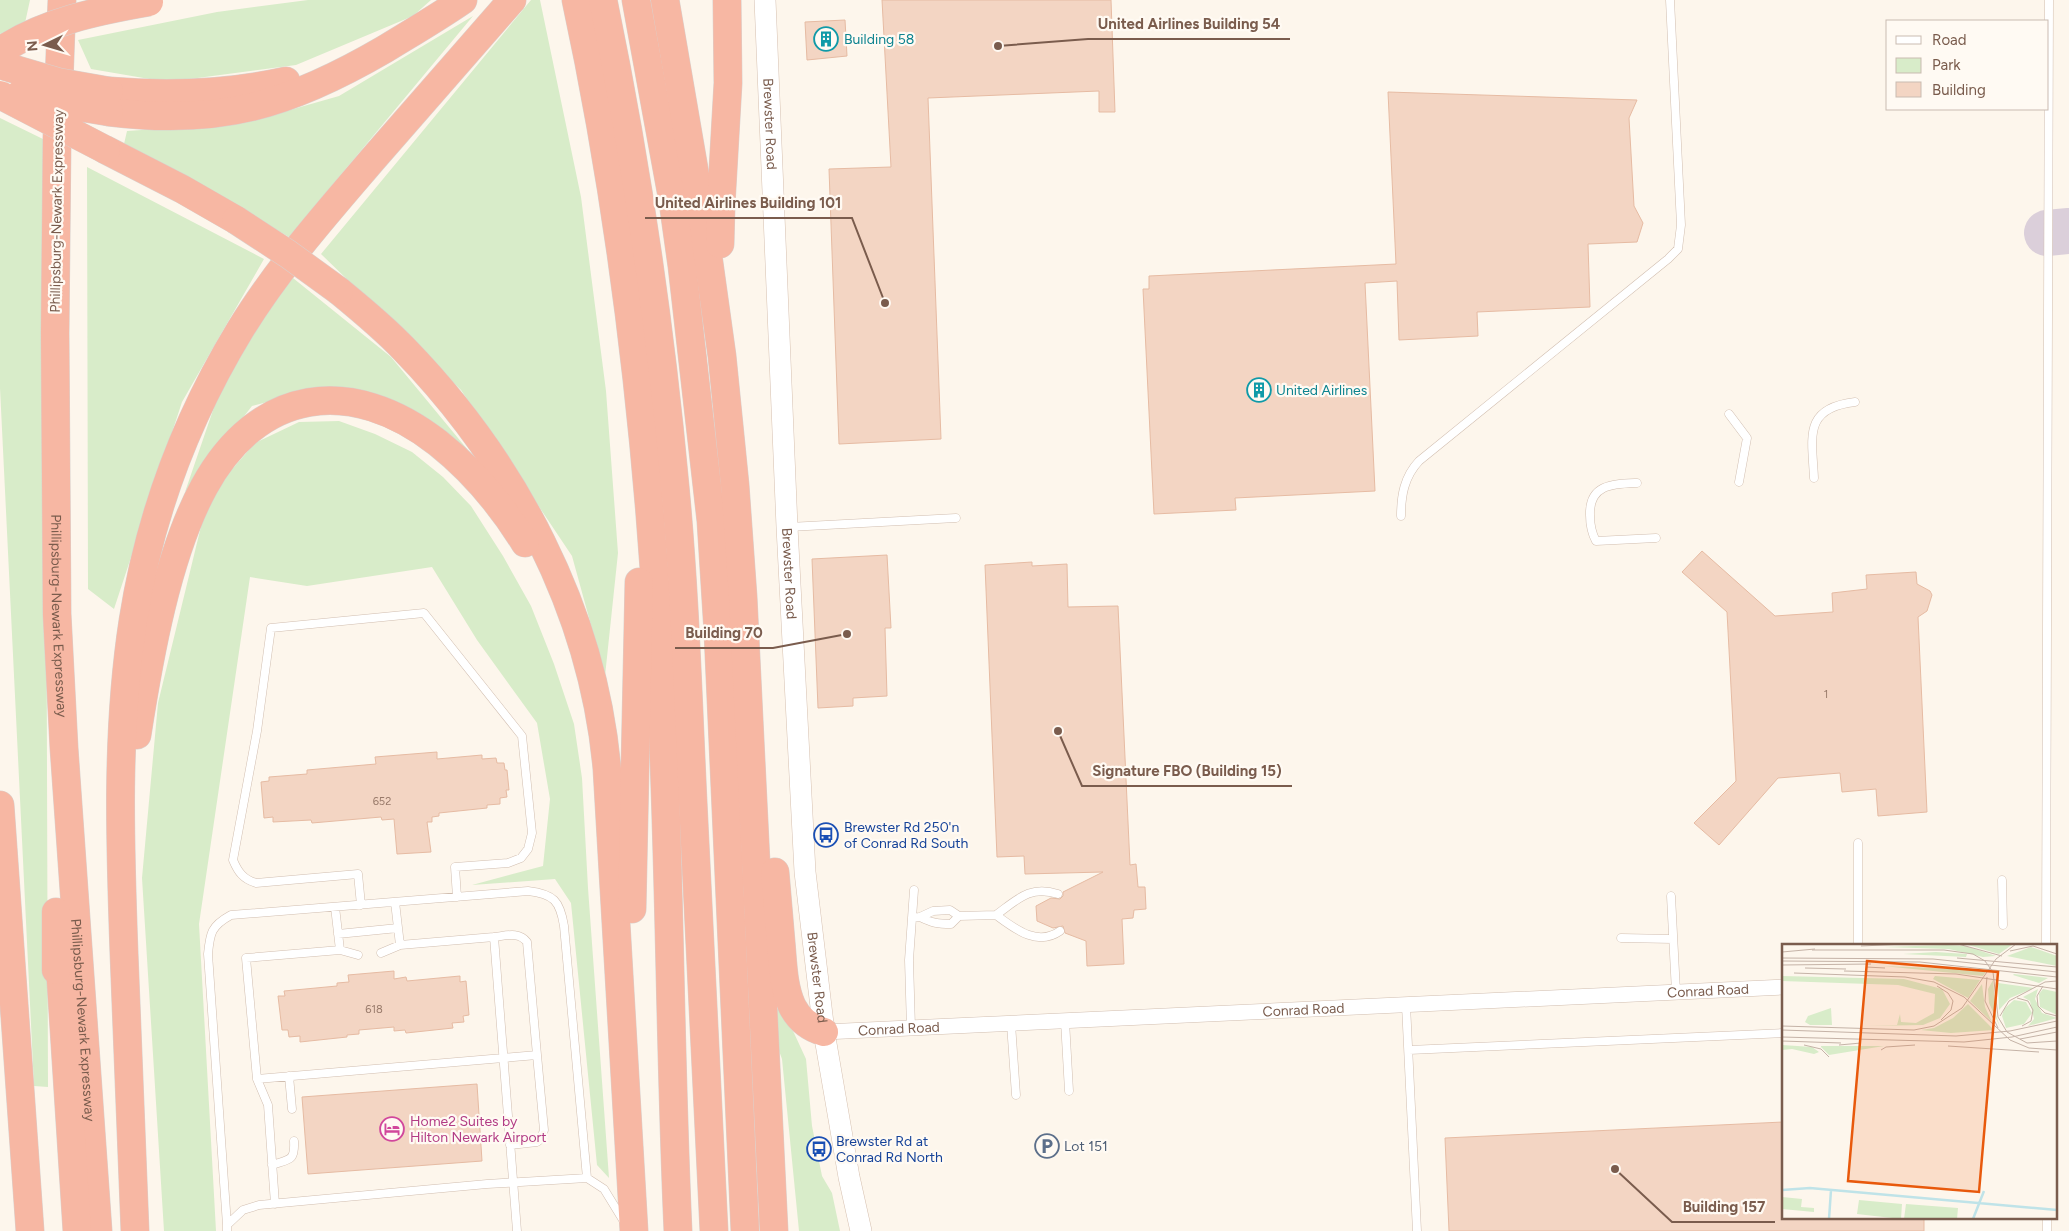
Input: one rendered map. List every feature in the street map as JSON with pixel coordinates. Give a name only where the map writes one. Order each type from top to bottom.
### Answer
[{"type":"highway","name":"Phillipsburg-Newark Expressway","points":[[62,0],[57,138],[55,333],[57,614],[64,758],[98,1231]]},
{"type":"highway","points":[[0,65],[58,82],[145,116],[184,117],[221,113],[257,106],[290,96],[324,82],[413,32],[462,0]]},
{"type":"highway","points":[[136,1231],[121,870],[123,713],[133,620],[145,559],[158,513],[187,433],[210,384],[237,335],[294,252],[512,0]]},
{"type":"highway","points":[[561,0],[585,42]]},
{"type":"highway","points":[[576,0],[603,140],[624,272],[652,527],[659,650],[678,1231]]},
{"type":"highway","points":[[603,0],[643,221],[663,366],[676,489],[688,677],[714,1231]]},
{"type":"highway","points":[[636,0],[682,266],[711,521],[745,1231]]},
{"type":"highway","points":[[664,0],[704,227],[729,420],[739,533],[750,722],[774,1229]]},
{"type":"highway","points":[[727,0],[728,83],[720,224],[729,420]]},
{"type":"highway","points":[[0,51],[35,33],[65,21],[155,1]]},
{"type":"highway","points":[[0,87],[52,102],[109,102]]},
{"type":"highway","points":[[0,96],[182,189],[236,220],[288,254],[339,291],[390,335],[416,361],[457,410],[495,462],[550,558],[572,612],[589,668],[598,702],[604,742],[634,1231]]},
{"type":"highway","points":[[121,870],[129,789],[139,724],[158,626],[176,557],[196,504],[221,460],[239,438],[275,413],[301,404],[329,400],[356,403],[386,412],[413,426],[438,443],[482,486],[522,538],[563,610],[589,668]]},
{"type":"highway","points":[[620,998],[631,950],[641,416]]},
{"type":"highway","points":[[57,614],[56,1086],[61,1231]]},
{"type":"highway","points":[[750,722],[767,781],[786,987],[798,1015],[810,1027],[824,1032]]},
{"type":"highway","points":[[0,805],[30,1231]]},
{"type":"highway","points":[[56,912],[77,1231]]},
{"type":"highway","points":[[672,1051],[689,1138],[694,1231]]},
{"type":"street","name":"Brewster Road","points":[[765,0],[787,528],[805,872],[824,1032],[849,1178],[861,1231]]},
{"type":"street","name":"Conrad Road","points":[[824,1032],[1782,988]]},
{"type":"lane","points":[[1401,516],[1405,483],[1418,461],[1661,266],[1678,249],[1681,225],[1670,0]]},
{"type":"lane","points":[[2049,0],[2049,20]]},
{"type":"lane","points":[[2046,944],[2049,110]]},
{"type":"lane","points":[[1814,478],[1812,434],[1818,419],[1826,409],[1840,404],[1855,402]]},
{"type":"lane","points":[[1729,414],[1747,438],[1739,482]]},
{"type":"lane","points":[[1637,483],[1612,484],[1598,491],[1591,502],[1590,508],[1592,534],[1596,541],[1656,538]]},
{"type":"lane","points":[[787,528],[956,518]]},
{"type":"lane","points":[[361,905],[358,874],[256,883],[248,881],[242,876],[233,860],[257,731],[271,628],[424,614],[522,736],[532,833],[528,849],[521,858],[508,863],[454,867],[457,897]]},
{"type":"lane","points":[[1858,843],[1858,944]]},
{"type":"lane","points":[[2002,880],[2002,925]]},
{"type":"lane","points":[[911,1028],[909,974],[916,918],[914,890]]},
{"type":"lane","points":[[916,918],[933,911],[950,910],[959,916],[996,915],[1029,892],[1040,890],[1058,894]]},
{"type":"lane","points":[[227,1228],[208,954],[210,934],[218,922],[231,915],[528,891],[546,894],[552,898],[561,909],[587,1178]]},
{"type":"lane","points":[[1671,896],[1676,992]]},
{"type":"lane","points":[[395,902],[400,945]]},
{"type":"lane","points":[[335,907],[340,950]]},
{"type":"lane","points":[[996,915],[1032,937],[1044,938],[1060,931]]},
{"type":"lane","points":[[916,918],[933,924],[951,924],[959,916]]},
{"type":"lane","points":[[338,934],[398,928]]},
{"type":"lane","points":[[381,953],[400,945],[517,935],[523,937],[527,942],[544,1130],[543,1136],[537,1142],[510,1145]]},
{"type":"lane","points":[[494,937],[517,1231]]},
{"type":"lane","points":[[1621,938],[1673,939]]},
{"type":"lane","points":[[275,1204],[268,1105],[257,1079],[246,958],[340,950],[358,955]]},
{"type":"lane","points":[[1406,1005],[1417,1231]]},
{"type":"lane","points":[[1066,1021],[1069,1092]]},
{"type":"lane","points":[[1011,1024],[1016,1095]]},
{"type":"lane","points":[[1409,1050],[1782,1033]]},
{"type":"lane","points":[[257,1079],[536,1055]]},
{"type":"lane","points":[[289,1076],[292,1109]]},
{"type":"lane","points":[[272,1165],[291,1159],[294,1153],[294,1140]]},
{"type":"lane","points":[[227,1228],[244,1210],[259,1206],[513,1182],[587,1178],[604,1189],[629,1231]]},
{"type":"lane","points":[[2047,1218],[2047,1231]]},
{"type":"green space","points":[[0,0],[30,0],[25,23],[0,34]]},
{"type":"green space","points":[[308,0],[431,0],[413,16],[296,65],[167,82],[91,69],[78,40],[217,12]]},
{"type":"green space","points":[[531,0],[540,0],[581,197],[606,391],[618,553],[605,676],[572,556],[461,390],[321,254]]},
{"type":"green space","points":[[473,16],[289,237],[124,144],[127,131],[244,123],[339,96]]},
{"type":"green space","points":[[0,118],[45,140],[48,1087],[34,1086],[0,388]]},
{"type":"green space","points":[[87,167],[264,259],[182,402],[114,609],[88,589]]},
{"type":"green space","points":[[288,274],[391,357],[496,484],[389,400],[319,388],[252,406],[185,492],[223,381]]},
{"type":"green space","points":[[339,421],[375,434],[412,452],[443,477],[471,506],[503,556],[531,606],[554,664],[574,724],[582,778],[609,1178],[597,1165],[571,903],[555,879],[472,885],[543,866],[550,799],[537,723],[477,640],[432,567],[307,586],[250,577],[199,924],[216,1231],[164,1231],[142,878],[158,703],[205,510],[226,476],[255,443],[299,422]]},
{"type":"green space","points":[[778,1009],[794,1033],[806,1059],[812,1126],[822,1176],[832,1193],[840,1231],[799,1231],[782,1059],[778,1048],[774,1010]]},
{"type":"building","points":[[882,0],[1111,0],[1115,112],[1099,112],[1099,91],[928,98],[941,439],[839,444],[829,169],[891,167]]},
{"type":"building","name":"Building 58","points":[[845,20],[847,56],[807,60],[805,22]]},
{"type":"building","points":[[1388,92],[1637,100],[1629,118],[1634,206],[1643,223],[1637,242],[1588,244],[1590,307],[1477,312],[1478,336],[1399,340],[1397,281],[1365,283],[1375,491],[1235,498],[1236,510],[1154,514],[1143,289],[1149,289],[1149,276],[1396,264]]},
{"type":"building","points":[[1702,551],[1775,616],[1833,612],[1832,593],[1867,589],[1866,575],[1916,572],[1917,584],[1930,591],[1932,595],[1927,611],[1918,617],[1927,812],[1878,816],[1876,789],[1842,792],[1840,773],[1778,778],[1719,845],[1694,823],[1736,781],[1727,612],[1682,572]]},
{"type":"building","points":[[887,555],[891,628],[885,628],[887,696],[853,698],[853,706],[818,708],[812,559]]},
{"type":"building","points":[[1032,562],[1032,566],[1067,564],[1068,607],[1118,606],[1130,865],[1136,864],[1138,887],[1145,887],[1146,909],[1134,910],[1133,918],[1122,919],[1124,964],[1087,966],[1086,941],[1065,933],[1063,926],[1053,928],[1037,921],[1036,906],[1051,898],[1060,899],[1063,896],[1063,892],[1103,872],[1025,874],[1024,856],[997,857],[985,565]]},
{"type":"building","points":[[437,752],[437,759],[482,755],[482,759],[496,758],[497,763],[504,763],[505,770],[507,770],[509,790],[506,790],[507,797],[500,798],[500,804],[487,805],[487,808],[439,813],[439,816],[432,817],[432,822],[427,822],[431,852],[397,854],[394,819],[382,820],[381,817],[312,823],[311,820],[273,822],[273,817],[264,818],[261,782],[269,781],[269,777],[307,774],[307,770],[376,764],[375,757]]},
{"type":"building","points":[[394,971],[394,979],[406,977],[407,981],[460,976],[460,982],[466,981],[469,1015],[463,1016],[464,1022],[452,1023],[453,1028],[406,1033],[405,1030],[394,1031],[394,1027],[359,1030],[359,1034],[347,1035],[347,1037],[300,1042],[300,1036],[289,1037],[288,1030],[282,1030],[278,996],[285,996],[284,991],[337,986],[337,983],[349,982],[348,975]]},
{"type":"building","name":"Home2 Suites by Hilton Newark Airport","points":[[477,1084],[482,1161],[308,1174],[302,1097]]},
{"type":"building","points":[[1782,1122],[1782,1218],[1924,1218],[1924,1231],[1449,1231],[1445,1138]]},
{"type":"taxiway","points":[[2047,233],[2069,231]]},
{"type":"place","name":"Building 58","points":[[826,39]]},
{"type":"place","name":"United Airlines Building 54","points":[[998,46]]},
{"type":"place","name":"United Airlines Building 101","points":[[885,303]]},
{"type":"place","name":"United Airlines","points":[[1259,390]]},
{"type":"place","name":"Building 70","points":[[847,634]]},
{"type":"place","name":"Signature FBO (Building 15)","points":[[1058,731]]},
{"type":"place","name":"Brewster Rd 250'n of Conrad Rd South","points":[[826,835]]},
{"type":"place","name":"Home2 Suites by Hilton Newark Airport","points":[[392,1129]]},
{"type":"place","name":"Lot 151","points":[[1047,1146]]},
{"type":"place","name":"Brewster Rd at Conrad Rd North","points":[[819,1149]]},
{"type":"place","name":"Building 157","points":[[1615,1169]]}]
